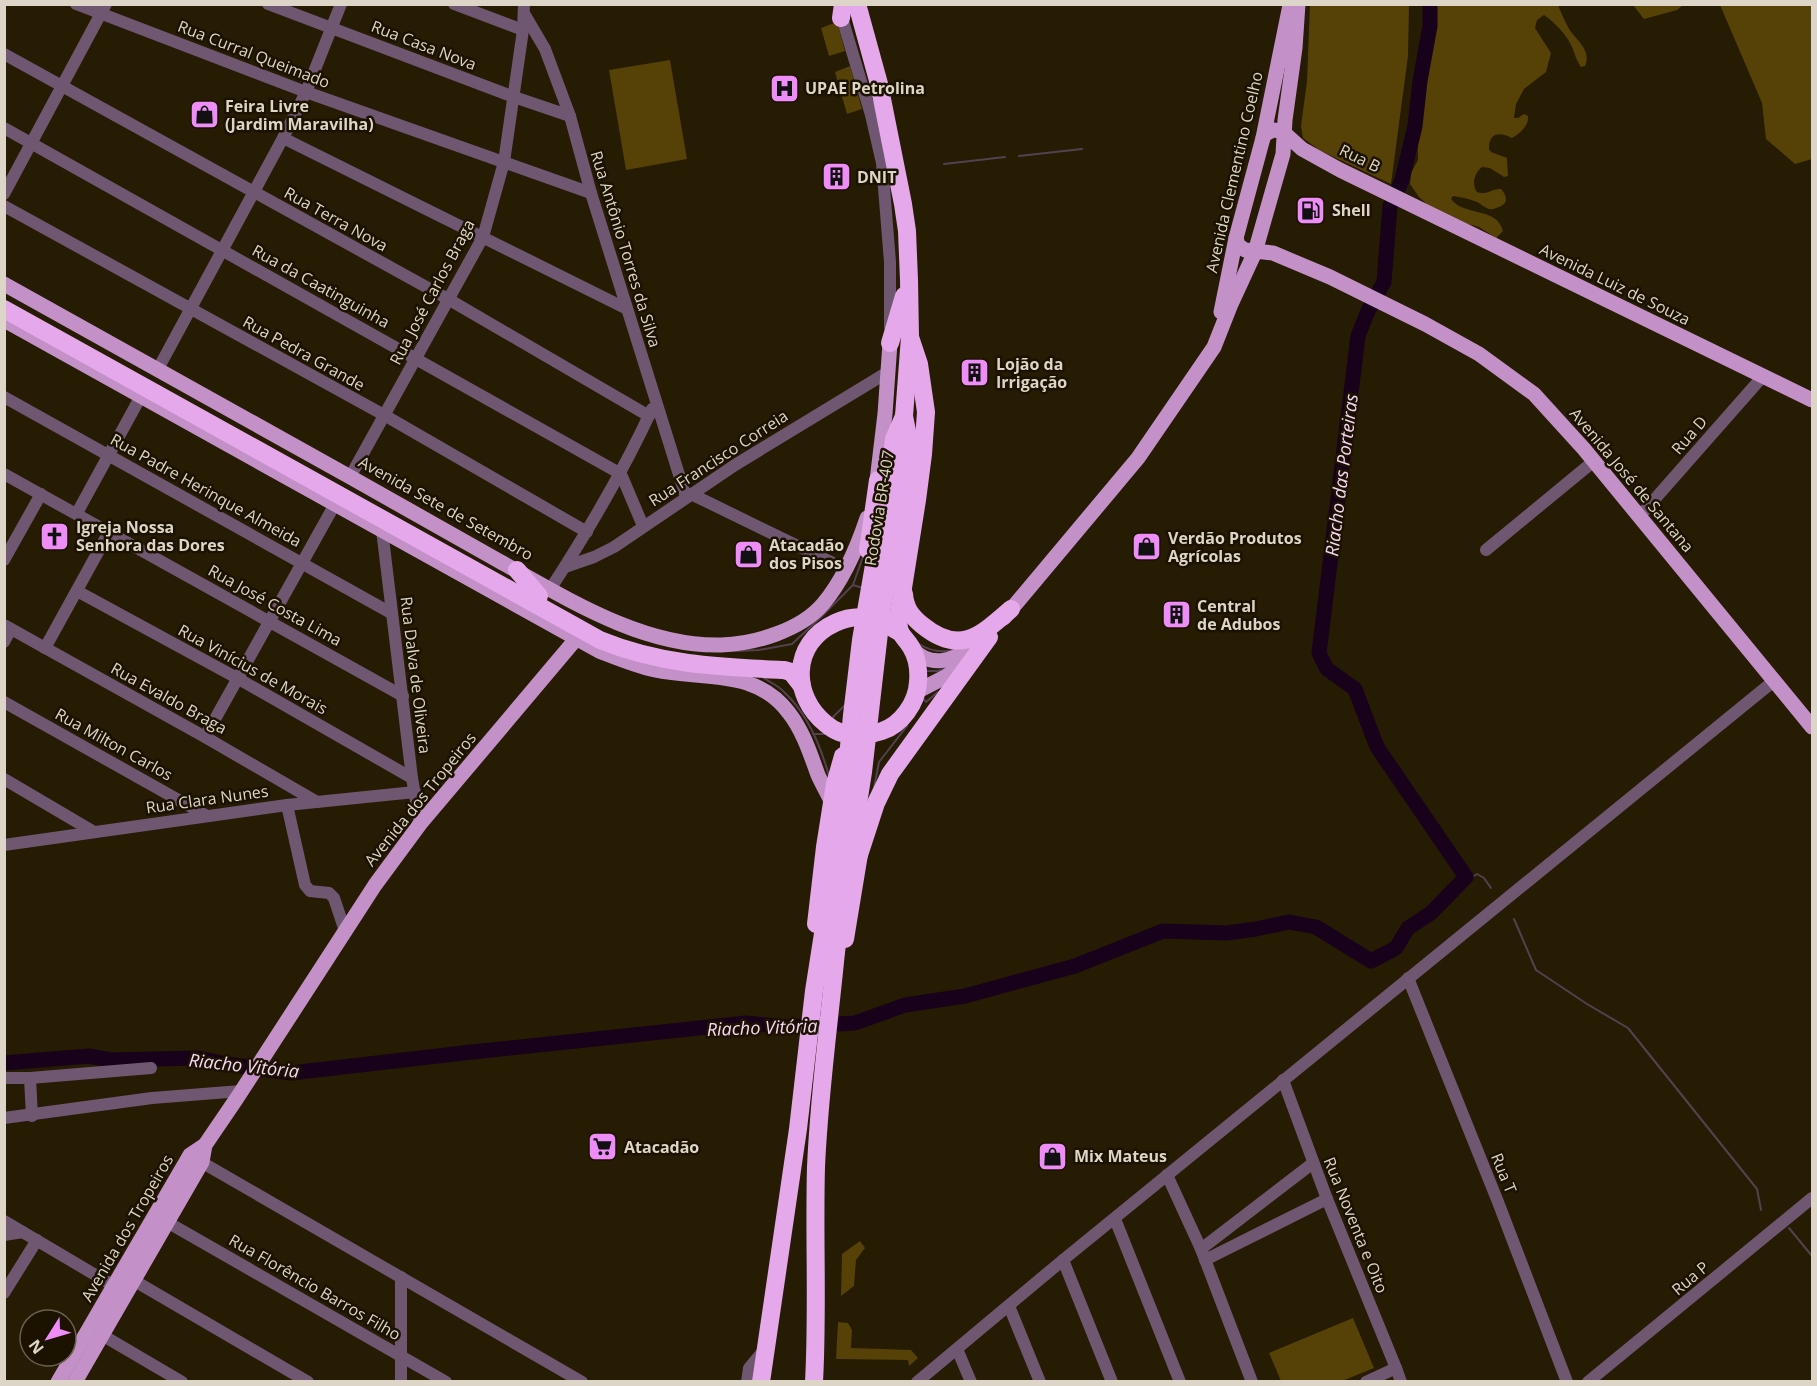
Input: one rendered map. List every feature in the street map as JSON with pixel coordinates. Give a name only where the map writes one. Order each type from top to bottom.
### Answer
[{"type":"highway","points":[[857,4],[879,84],[903,204],[909,280],[910,337],[919,364],[926,412],[922,466],[898,619],[899,632]]},
{"type":"highway","points":[[890,343],[909,280]]},
{"type":"highway","name":"Avenida Sete de Setembro","points":[[4,297],[545,592],[607,633],[665,651],[690,655],[792,664],[802,659]]},
{"type":"highway","points":[[4,309],[417,544],[600,640],[642,655],[689,664],[784,670],[791,672],[802,686]]},
{"type":"highway","name":"Rodovia BR-407","points":[[818,1060],[815,986],[841,819],[861,640],[891,476],[909,441],[904,416],[910,337]]},
{"type":"highway","points":[[844,619],[856,607],[862,594],[891,476]]},
{"type":"highway","name":"Rodovia BR-407","points":[[818,1060],[832,998],[843,898],[863,772],[882,607],[891,476]]},
{"type":"highway","points":[[517,570],[545,592]]},
{"type":"highway","points":[[903,590],[906,607],[915,620],[934,635],[946,640],[956,641],[980,635],[1011,609]]},
{"type":"highway","points":[[815,986],[812,952],[825,847],[835,784],[844,753],[841,739],[815,716],[804,699],[800,679],[802,659],[811,641],[826,627],[844,619],[864,617],[883,622],[899,632],[911,647],[918,665],[918,684],[913,702],[902,718],[880,732],[869,735],[850,735],[831,729]]},
{"type":"highway","points":[[858,858],[876,803],[890,774],[989,637]]},
{"type":"highway","points":[[620,659],[642,655]]},
{"type":"highway","points":[[834,974],[840,967],[852,906],[873,742],[880,732]]},
{"type":"highway","points":[[761,1382],[798,1129],[818,1060]]},
{"type":"highway","points":[[814,1382],[817,1332],[815,1238],[818,1060]]},
{"type":"main road","name":"Avenida Clementino Coelho","points":[[1214,347],[1236,238],[1263,138],[1290,4]]},
{"type":"main road","points":[[1263,138],[1265,134],[1273,130],[1284,132],[1295,48],[1298,4]]},
{"type":"main road","name":"Avenida Clementino Coelho","points":[[916,692],[959,668],[989,637],[1138,458],[1214,347],[1255,252],[1283,154],[1284,132]]},
{"type":"main road","name":"Rua B","points":[[1284,132],[1302,149],[1402,199]]},
{"type":"main road","name":"Avenida Luiz de Souza","points":[[1402,199],[1812,400]]},
{"type":"main road","points":[[1236,238],[1241,248],[1255,252]]},
{"type":"main road","name":"Avenida José de Santana","points":[[1255,252],[1273,253],[1330,277],[1479,354],[1534,394],[1594,461],[1812,727]]},
{"type":"main road","name":"Avenida Sete de Setembro","points":[[4,284],[517,570]]},
{"type":"main road","points":[[4,320],[382,530],[417,544],[599,651],[656,670],[743,680],[761,687],[790,713],[811,753],[819,777],[832,803]]},
{"type":"main road","name":"Avenida Sete de Setembro","points":[[545,592],[629,628],[677,641],[721,645],[766,638],[788,629],[809,616],[822,605],[845,569],[891,476],[888,372],[890,343]]},
{"type":"main road","name":"Avenida Clementino Coelho","points":[[911,647],[919,657],[928,660],[956,657],[988,633],[1011,609]]},
{"type":"main road","name":"Avenida dos Tropeiros","points":[[58,1382],[114,1286],[375,885],[420,824],[576,639]]},
{"type":"main road","name":"Avenida dos Tropeiros","points":[[75,1382],[166,1222],[196,1159]]},
{"type":"street","name":"Rua Curral Queimado","points":[[75,4],[104,10],[306,92],[591,193]]},
{"type":"street","name":"Rua Casa Nova","points":[[268,4],[570,116]]},
{"type":"street","points":[[158,369],[283,138],[306,92],[341,4]]},
{"type":"street","points":[[454,4],[523,30]]},
{"type":"street","points":[[841,9],[882,163],[890,262],[890,343]]},
{"type":"street","points":[[4,194],[104,10]]},
{"type":"street","name":"Rua José Carlos Braga","points":[[350,477],[483,237],[504,162],[525,10]]},
{"type":"street","name":"Rua Antônio Torres da Silva","points":[[525,10],[545,49],[570,116],[627,309],[688,495]]},
{"type":"street","name":"Rua Terra Nova","points":[[4,54],[448,300],[649,416]]},
{"type":"street","name":"Rua da Caatinguinha","points":[[4,128],[621,474]]},
{"type":"street","points":[[283,138],[627,309]]},
{"type":"street","name":"Rua Pedra Grande","points":[[4,206],[384,416],[587,532]]},
{"type":"street","name":"Rua Francisco Correia","points":[[565,567],[604,553],[735,465],[888,372]]},
{"type":"street","name":"Rua D","points":[[1639,517],[1764,375]]},
{"type":"street","points":[[77,513],[141,396]]},
{"type":"street","name":"Rua Padre Herinque Almeida","points":[[4,397],[392,613]]},
{"type":"street","points":[[545,592],[565,567],[621,474],[656,401]]},
{"type":"street","points":[[1486,550],[1594,461]]},
{"type":"street","name":"Rua José Costa Lima","points":[[4,474],[403,696]]},
{"type":"street","points":[[621,474],[643,526]]},
{"type":"street","points":[[6,554],[41,494]]},
{"type":"street","points":[[688,495],[845,569]]},
{"type":"street","points":[[205,737],[335,504]]},
{"type":"street","name":"Rua Dalva de Oliveira","points":[[382,530],[412,778],[420,824]]},
{"type":"street","points":[[45,648],[110,532]]},
{"type":"street","name":"Rua Vinícius de Morais","points":[[77,591],[237,678],[412,778]]},
{"type":"street","points":[[4,642],[8,627]]},
{"type":"street","name":"Rua Evaldo Braga","points":[[8,627],[317,802]]},
{"type":"street","points":[[917,1382],[1283,1080],[1775,680]]},
{"type":"street","name":"Rua Milton Carlos","points":[[4,702],[207,816]]},
{"type":"street","points":[[4,779],[94,832]]},
{"type":"street","name":"Rua Clara Nunes","points":[[4,845],[287,805],[415,792]]},
{"type":"street","points":[[287,805],[306,885],[310,891],[332,895],[345,931]]},
{"type":"street","name":"Rua T","points":[[1408,978],[1567,1382]]},
{"type":"street","points":[[4,1078],[151,1068]]},
{"type":"street","points":[[30,1078],[32,1116]]},
{"type":"street","name":"Rua Noventa e Oito","points":[[1283,1080],[1327,1199],[1401,1382]]},
{"type":"street","points":[[4,1118],[245,1086]]},
{"type":"street","points":[[196,1159],[582,1382]]},
{"type":"street","points":[[1203,1254],[1313,1162]]},
{"type":"street","points":[[1167,1175],[1203,1254],[1252,1382]]},
{"type":"street","name":"Rua P","points":[[1588,1382],[1812,1198]]},
{"type":"street","points":[[1203,1254],[1327,1199]]},
{"type":"street","points":[[1115,1219],[1180,1382]]},
{"type":"street","points":[[4,1221],[114,1286]]},
{"type":"street","name":"Rua Florêncio Barros Filho","points":[[166,1222],[446,1382]]},
{"type":"street","points":[[4,1235],[23,1232]]},
{"type":"street","points":[[4,1293],[37,1240]]},
{"type":"street","points":[[1063,1260],[1112,1382]]},
{"type":"street","points":[[401,1277],[401,1382]]},
{"type":"street","points":[[133,1280],[308,1382]]},
{"type":"street","points":[[1009,1306],[1040,1382]]},
{"type":"street","points":[[102,1335],[182,1382]]},
{"type":"street","points":[[957,1349],[971,1382]]},
{"type":"street","points":[[747,1382],[748,1368],[764,1350]]},
{"type":"street","points":[[1366,1382],[1396,1368]]},
{"type":"shaded area","points":[[1310,5],[1409,5],[1408,56],[1391,184],[1319,150],[1303,138],[1301,126],[1307,81]]},
{"type":"shaded area","points":[[1437,5],[1558,5],[1568,27],[1585,50],[1587,60],[1585,66],[1581,67],[1569,41],[1559,28],[1544,15],[1537,20],[1535,28],[1551,53],[1546,72],[1524,89],[1516,104],[1514,118],[1524,114],[1528,116],[1527,123],[1512,138],[1499,134],[1493,136],[1489,143],[1491,152],[1507,158],[1508,176],[1504,177],[1490,168],[1482,167],[1475,178],[1474,185],[1477,192],[1484,193],[1501,189],[1506,201],[1490,209],[1468,199],[1453,196],[1451,199],[1457,205],[1487,215],[1500,223],[1503,231],[1496,238],[1479,227],[1450,219],[1433,210],[1419,197],[1410,184],[1411,173],[1418,160],[1417,119],[1428,71],[1429,46]]},
{"type":"shaded area","points":[[1633,5],[1683,5],[1677,10],[1644,19]]},
{"type":"shaded area","points":[[1720,5],[1812,5],[1812,159],[1795,164],[1766,139],[1762,103]]},
{"type":"shaded area","points":[[837,22],[845,51],[829,56],[821,28]]},
{"type":"shaded area","points":[[670,60],[687,159],[626,170],[609,70]]},
{"type":"shaded area","points":[[850,66],[862,109],[847,114],[835,72]]},
{"type":"shaded area","points":[[860,1241],[865,1248],[856,1260],[854,1286],[841,1296],[842,1254]]},
{"type":"shaded area","points":[[1353,1318],[1374,1368],[1342,1381],[1281,1381],[1269,1353]]},
{"type":"shaded area","points":[[838,1322],[848,1323],[852,1330],[851,1348],[911,1350],[918,1358],[909,1366],[908,1360],[836,1359]]},
{"type":"waterway","name":"Riacho Vitória","points":[[4,1063],[89,1056],[111,1060],[198,1058],[291,1073],[746,1023],[786,1027],[855,1023],[905,1005],[965,996],[1075,966],[1163,931],[1227,933],[1289,922],[1316,927],[1371,961],[1396,948],[1408,928],[1431,913],[1466,877],[1377,747],[1355,689],[1327,669],[1319,653],[1358,336],[1368,311],[1384,282],[1390,206],[1402,180],[1415,126],[1430,26],[1430,4]]},
{"type":"waterway","points":[[1019,156],[1082,149]]},
{"type":"waterway","points":[[944,164],[1005,157]]},
{"type":"waterway","points":[[735,651],[759,650],[792,644],[853,585],[864,554]]},
{"type":"waterway","points":[[853,585],[863,588]]},
{"type":"waterway","points":[[919,644],[935,651],[953,650]]},
{"type":"waterway","points":[[924,671],[938,671],[948,667]]},
{"type":"waterway","points":[[764,678],[782,690],[800,710],[817,742],[829,776]]},
{"type":"waterway","points":[[923,698],[926,702],[938,692]]},
{"type":"waterway","points":[[833,717],[846,704]]},
{"type":"waterway","points":[[874,788],[879,762],[907,726]]},
{"type":"waterway","points":[[813,734],[826,734]]},
{"type":"waterway","name":"Riacho das Porteiras","points":[[1466,877],[1469,879],[1477,874],[1484,878],[1491,888]]},
{"type":"waterway","points":[[1514,919],[1536,970],[1628,1028],[1757,1189],[1761,1210]]},
{"type":"waterway","points":[[1789,1228],[1812,1256]]},
{"type":"place","name":"UPAE Petrolina","points":[[784,88]]},
{"type":"place","name":"Feira Livre (Jardim Maravilha)","points":[[204,115]]},
{"type":"place","name":"DNIT","points":[[836,177]]},
{"type":"place","name":"Shell","points":[[1311,210]]},
{"type":"place","name":"Lojão da Irrigação","points":[[975,373]]},
{"type":"place","name":"Igreja Nossa Senhora das Dores","points":[[55,536]]},
{"type":"place","name":"Verdão Produtos Agrícolas","points":[[1147,547]]},
{"type":"place","name":"Atacadão dos Pisos","points":[[748,554]]},
{"type":"place","name":"Central de Adubos","points":[[1176,615]]},
{"type":"place","name":"Atacadão","points":[[603,1147]]},
{"type":"place","name":"Mix Mateus","points":[[1053,1156]]}]
